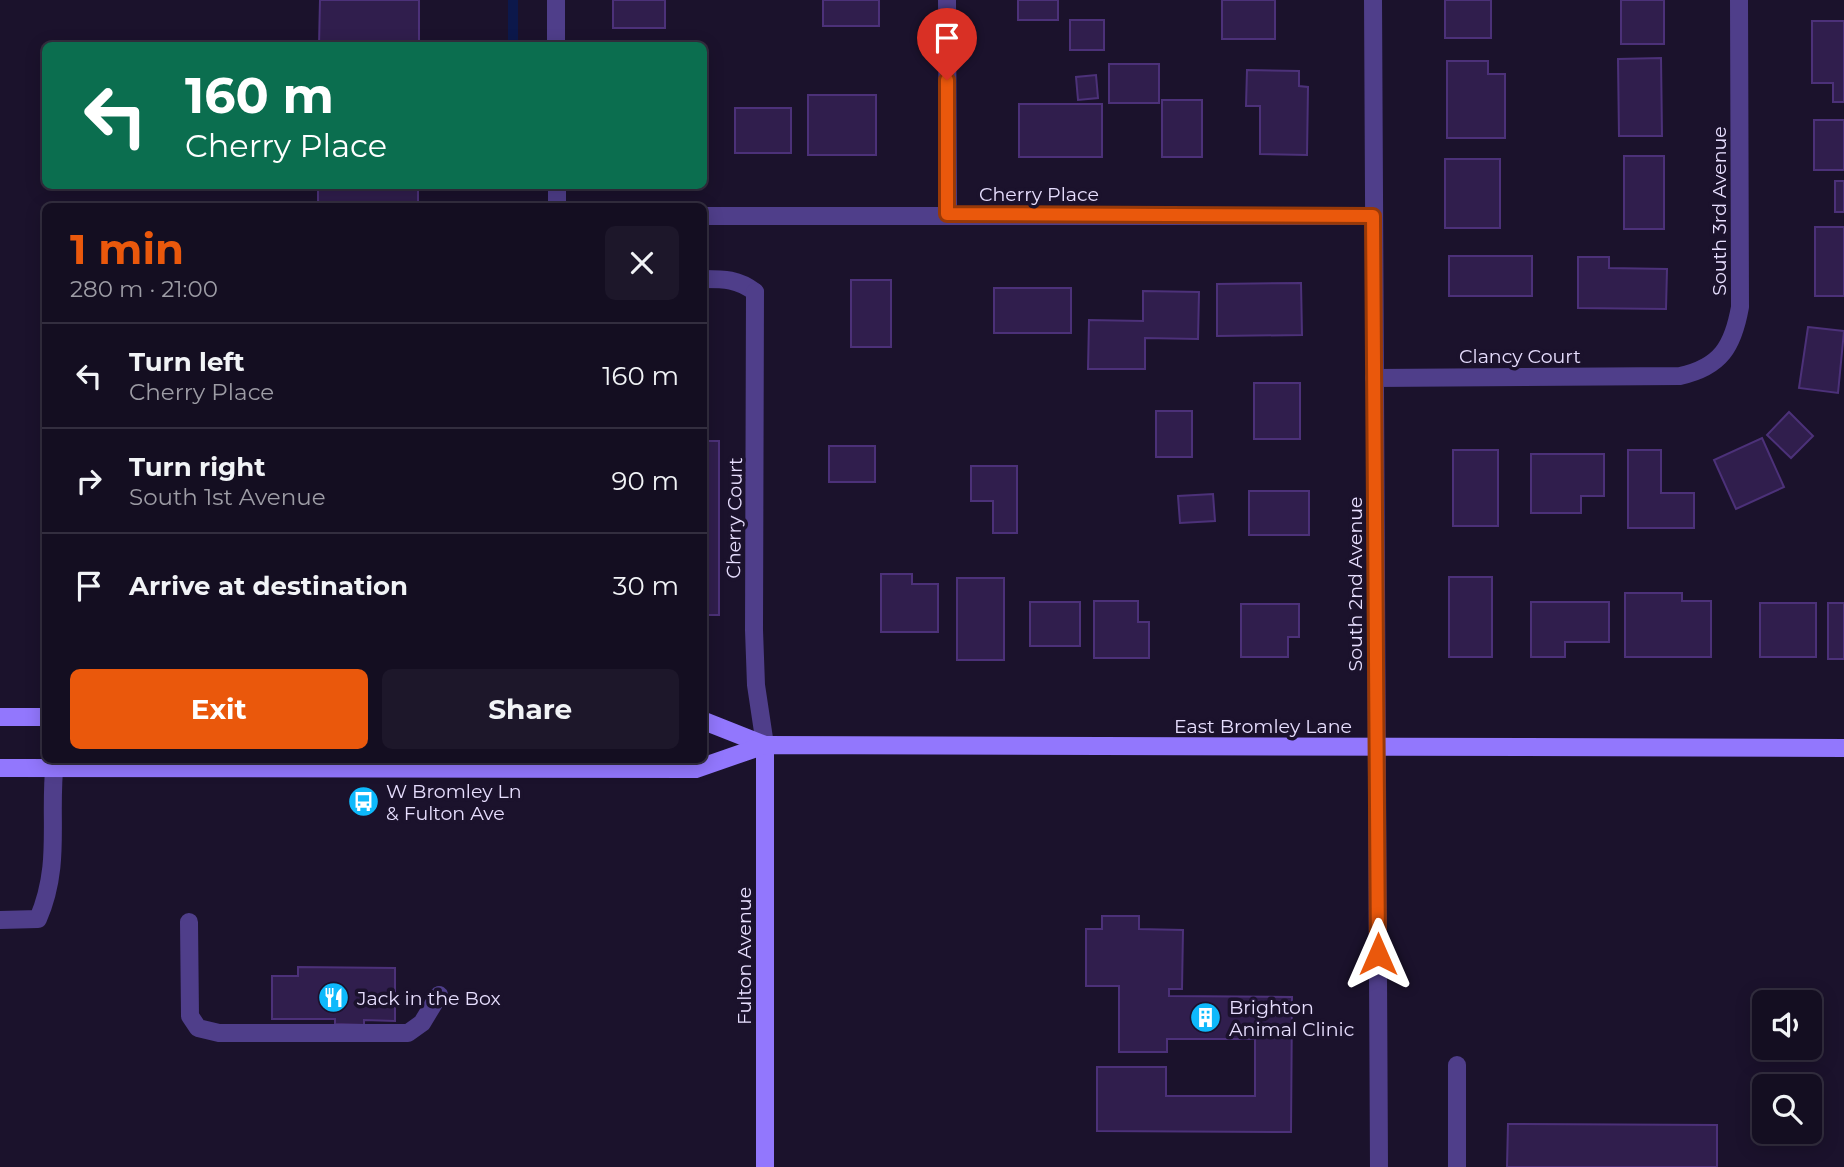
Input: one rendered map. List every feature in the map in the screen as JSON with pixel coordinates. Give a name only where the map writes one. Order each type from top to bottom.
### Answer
[{"type":"main road","points":[[0,717],[42,717]]},
{"type":"main road","points":[[707,722],[765,745]]},
{"type":"main road","points":[[0,768],[54,764],[696,769],[765,745]]},
{"type":"main road","name":"East Bromley Lane","points":[[765,745],[1844,748]]},
{"type":"main road","name":"Fulton Avenue","points":[[765,745],[765,1167]]},
{"type":"street","points":[[556,0],[556,42]]},
{"type":"street","points":[[947,0],[947,214]]},
{"type":"street","name":"South 2nd Avenue","points":[[1373,0],[1379,1167]]},
{"type":"street","name":"South 3rd Avenue","points":[[1666,376],[1680,376],[1707,367],[1717,360],[1735,334],[1740,307],[1739,0]]},
{"type":"street","name":"Cherry Place","points":[[707,216],[1373,216]]},
{"type":"street","name":"Cherry Court","points":[[707,279],[730,279],[744,283],[755,292],[754,630],[756,685],[765,745]]},
{"type":"street","name":"Clancy Court","points":[[1374,378],[1666,376]]},
{"type":"street","points":[[0,920],[38,919],[46,901],[54,867],[54,764]]},
{"type":"street","points":[[189,922],[190,1016],[198,1028],[219,1033],[408,1033],[422,1023],[439,995]]},
{"type":"street","points":[[1457,1065],[1457,1167]]},
{"type":"building","points":[[320,0],[419,0],[419,42],[319,42]]},
{"type":"building","points":[[613,0],[665,0],[665,28],[613,28]]},
{"type":"building","points":[[823,0],[879,0],[879,26],[823,26]]},
{"type":"building","points":[[1018,0],[1058,0],[1058,20],[1018,20]]},
{"type":"building","points":[[1222,0],[1275,0],[1275,39],[1222,39]]},
{"type":"building","points":[[1445,0],[1491,0],[1491,38],[1445,38]]},
{"type":"building","points":[[1621,0],[1664,0],[1664,44],[1621,44]]},
{"type":"building","points":[[1070,20],[1104,20],[1104,50],[1070,50]]},
{"type":"building","points":[[1812,21],[1844,21],[1844,102],[1833,102],[1833,83],[1812,83]]},
{"type":"building","points":[[1661,58],[1662,136],[1619,136],[1618,59]]},
{"type":"building","points":[[1447,61],[1488,61],[1488,74],[1505,74],[1505,138],[1447,138]]},
{"type":"building","points":[[1109,64],[1159,64],[1159,103],[1109,103]]},
{"type":"building","points":[[1247,70],[1299,71],[1299,86],[1308,87],[1307,155],[1260,154],[1260,106],[1246,106]]},
{"type":"building","points":[[1096,75],[1098,98],[1078,100],[1076,77]]},
{"type":"building","points":[[808,95],[876,95],[876,155],[808,155]]},
{"type":"building","points":[[1162,100],[1202,100],[1202,157],[1162,157]]},
{"type":"building","points":[[1019,104],[1102,104],[1102,157],[1019,157]]},
{"type":"building","points":[[735,108],[791,108],[791,153],[735,153]]},
{"type":"building","points":[[1814,120],[1844,120],[1844,170],[1814,170]]},
{"type":"building","points":[[1624,156],[1664,156],[1664,229],[1624,229]]},
{"type":"building","points":[[1445,159],[1500,159],[1500,228],[1445,228]]},
{"type":"building","points":[[1835,181],[1844,181],[1844,212],[1835,212]]},
{"type":"building","points":[[318,189],[418,189],[418,203],[318,203]]},
{"type":"building","points":[[1815,227],[1844,227],[1844,296],[1815,296]]},
{"type":"building","points":[[1449,256],[1532,256],[1532,296],[1449,296]]},
{"type":"building","points":[[1578,257],[1609,257],[1609,268],[1667,269],[1666,309],[1578,308]]},
{"type":"building","points":[[851,280],[891,280],[891,347],[851,347]]},
{"type":"building","points":[[1301,283],[1302,335],[1217,336],[1217,284]]},
{"type":"building","points":[[994,288],[1071,288],[1071,333],[994,333]]},
{"type":"building","points":[[1143,291],[1199,292],[1198,339],[1145,338],[1145,369],[1088,369],[1089,320],[1143,321]]},
{"type":"building","points":[[1808,327],[1844,331],[1838,393],[1799,388]]},
{"type":"building","points":[[1254,383],[1300,383],[1300,439],[1254,439]]},
{"type":"building","points":[[1156,411],[1192,411],[1192,457],[1156,457]]},
{"type":"building","points":[[1789,412],[1813,436],[1791,458],[1767,435]]},
{"type":"building","points":[[1762,438],[1784,487],[1736,509],[1714,460]]},
{"type":"building","points":[[707,441],[719,441],[719,615],[707,615]]},
{"type":"building","points":[[829,446],[875,446],[875,482],[829,482]]},
{"type":"building","points":[[1453,450],[1498,450],[1498,526],[1453,526]]},
{"type":"building","points":[[1628,450],[1661,450],[1661,493],[1694,493],[1694,528],[1628,528]]},
{"type":"building","points":[[1531,454],[1604,454],[1604,496],[1581,496],[1581,513],[1531,513]]},
{"type":"building","points":[[971,466],[1017,466],[1017,533],[993,533],[993,501],[971,501]]},
{"type":"building","points":[[1249,491],[1309,491],[1309,535],[1249,535]]},
{"type":"building","points":[[1213,494],[1215,521],[1180,523],[1178,496]]},
{"type":"building","points":[[881,574],[912,574],[912,584],[938,584],[938,632],[881,632]]},
{"type":"building","points":[[1449,577],[1492,577],[1492,657],[1449,657]]},
{"type":"building","points":[[957,578],[1004,578],[1004,660],[957,660]]},
{"type":"building","points":[[1625,593],[1682,593],[1682,601],[1711,601],[1711,657],[1625,657]]},
{"type":"building","points":[[1094,601],[1138,601],[1138,622],[1149,622],[1149,658],[1094,658]]},
{"type":"building","points":[[1030,602],[1080,602],[1080,646],[1030,646]]},
{"type":"building","points":[[1531,602],[1609,602],[1609,642],[1565,642],[1565,657],[1531,657]]},
{"type":"building","points":[[1760,603],[1816,603],[1816,657],[1760,657]]},
{"type":"building","points":[[1828,603],[1844,603],[1844,659],[1828,659]]},
{"type":"building","points":[[1241,604],[1299,604],[1299,637],[1288,637],[1288,657],[1241,657]]},
{"type":"building","name":"Brighton Animal Clinic","points":[[1102,916],[1139,916],[1139,929],[1183,930],[1182,989],[1169,989],[1169,996],[1292,997],[1291,1132],[1097,1131],[1097,1067],[1166,1067],[1166,1096],[1255,1096],[1255,1039],[1167,1039],[1167,1052],[1119,1052],[1119,986],[1086,986],[1086,929],[1102,929]]},
{"type":"building","name":"Jack in the Box","points":[[298,967],[395,968],[395,1021],[364,1020],[364,1025],[335,1024],[335,1019],[272,1019],[272,976],[298,976]]},
{"type":"building","points":[[1508,1124],[1717,1125],[1717,1167],[1507,1167]]},
{"type":"waterway","points":[[513,0],[513,42]]},
{"type":"place","name":"W Bromley Ln & Fulton Ave","points":[[363,802]]},
{"type":"place","name":"Jack in the Box","points":[[334,998]]},
{"type":"place","name":"Brighton Animal Clinic","points":[[1206,1018]]},
{"type":"route","points":[[947,80],[947,214],[1373,216],[1378,954]]}]
